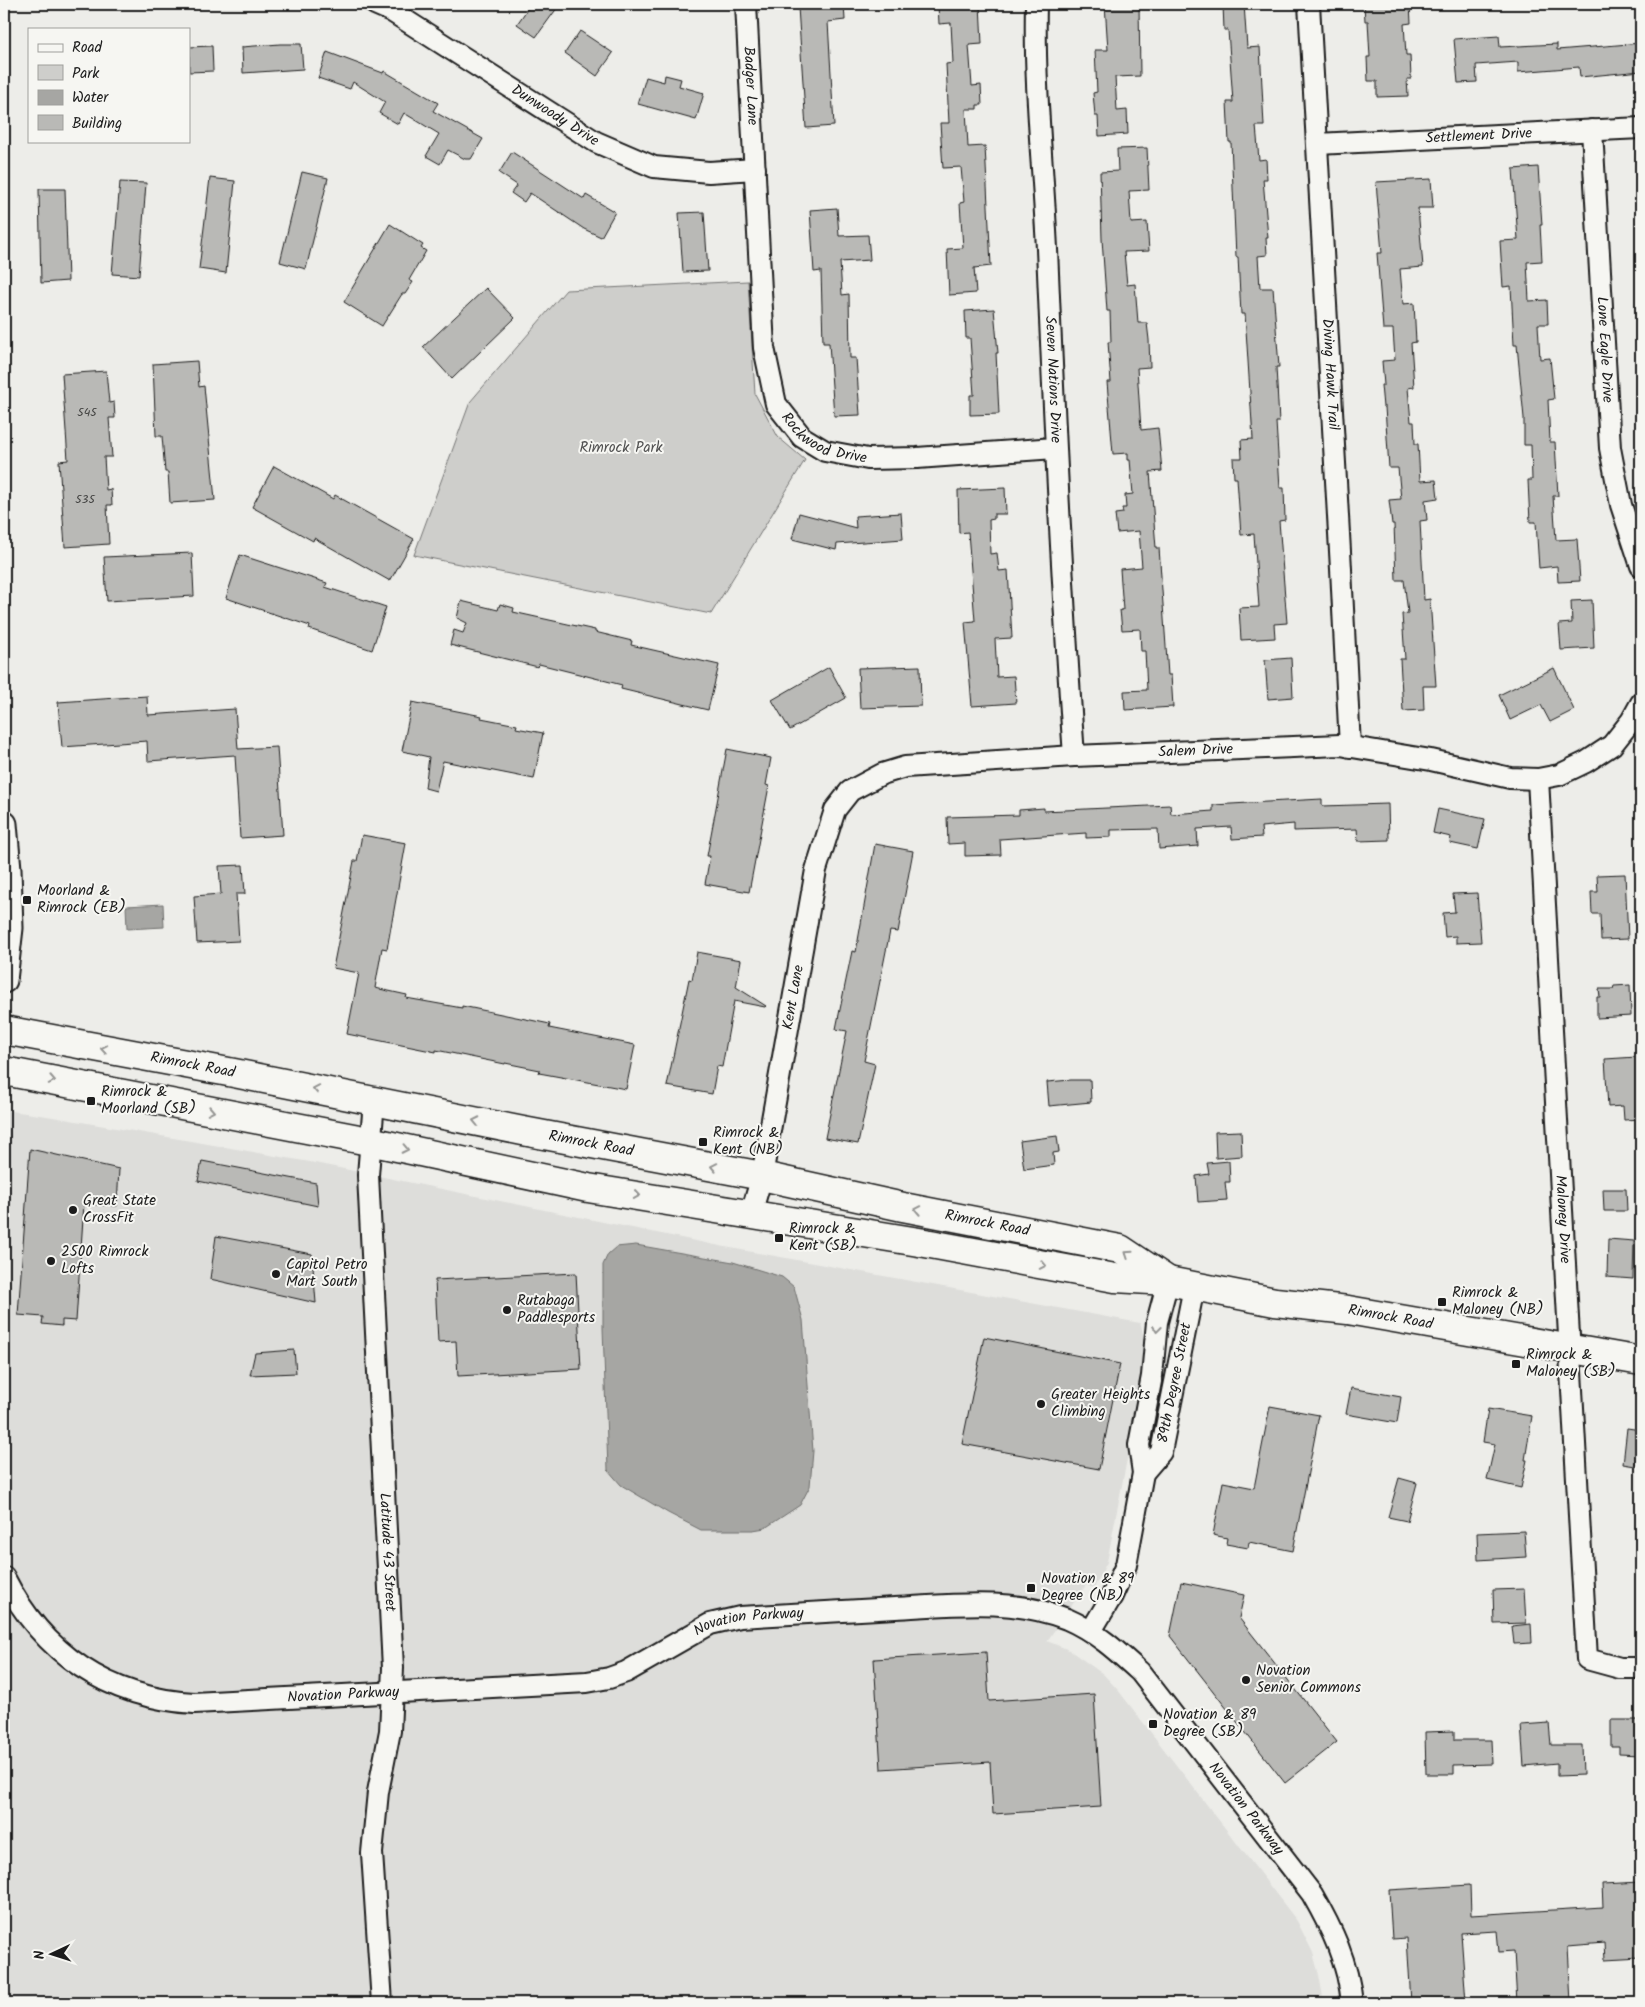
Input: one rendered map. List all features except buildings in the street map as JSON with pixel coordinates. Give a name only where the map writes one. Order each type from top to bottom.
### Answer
[{"type":"main road","name":"Rimrock Road","points":[[4,1030],[762,1176],[903,1207],[1120,1249],[1181,1284]]},
{"type":"main road","name":"Rimrock Road","points":[[4,1071],[369,1141],[588,1188],[752,1214],[1115,1278],[1181,1284],[1275,1302],[1348,1310],[1641,1361]]},
{"type":"street","name":"Dunwoody Drive","points":[[375,4],[391,11],[596,142],[654,167],[709,172],[755,169]]},
{"type":"street","name":"Badger Lane","points":[[746,4],[755,169]]},
{"type":"street","name":"Seven Nations Drive","points":[[1036,4],[1035,52],[1074,756]]},
{"type":"street","name":"Diving Hawk Trail","points":[[1309,4],[1350,747]]},
{"type":"street","name":"Settlement Drive","points":[[1317,144],[1641,128]]},
{"type":"street","name":"Lone Eagle Drive","points":[[1592,130],[1610,448],[1621,505],[1641,566]]},
{"type":"street","name":"Rockwood Drive","points":[[755,169],[764,348],[776,404],[802,437],[825,451],[868,459],[917,458],[1056,448]]},
{"type":"street","points":[[1538,780],[1559,775],[1586,762],[1612,745],[1641,704]]},
{"type":"street","name":"Salem Drive","points":[[854,789],[882,774],[905,767],[1074,756],[1340,745],[1432,760],[1510,778],[1538,780]]},
{"type":"street","name":"Maloney Drive","points":[[1538,780],[1587,1659],[1620,1668],[1641,1668]]},
{"type":"street","name":"Kent Lane","points":[[752,1214],[762,1176],[816,870],[835,810],[854,789]]},
{"type":"street","points":[[4,824],[10,928],[4,980]]},
{"type":"street","name":"Latitude 43 Street","points":[[374,1101],[369,1141],[368,1175],[393,1659],[390,1731],[378,1792],[372,1853],[382,2003]]},
{"type":"street","name":"89th Degree Street","points":[[1091,1631],[1112,1596],[1126,1566],[1143,1473],[1139,1444],[1152,1376],[1157,1322],[1181,1284]]},
{"type":"street","name":"89th Degree Street","points":[[1143,1473],[1161,1452],[1181,1284]]},
{"type":"street","name":"Novation Parkway","points":[[4,1577],[12,1594],[35,1627],[62,1654],[99,1679],[142,1695],[194,1703],[587,1682],[626,1672],[710,1624],[740,1617],[1003,1604],[1037,1610],[1067,1619],[1091,1631],[1114,1648],[1140,1672],[1312,1894],[1329,1922],[1343,1956],[1352,2003]]},
{"type":"shaded area","points":[[4,1110],[310,1162],[720,1246],[1140,1323],[1145,1340],[1141,1387],[1107,1562],[1094,1588],[1086,1585],[1047,1641],[1069,1650],[1103,1674],[1118,1690],[1297,1921],[1313,1953],[1324,2003],[4,2003]]},
{"type":"green space","name":"Rimrock Park","points":[[748,281],[755,394],[778,437],[805,460],[711,614],[414,555],[470,402],[566,290]]},
{"type":"water","points":[[163,904],[164,927],[127,929],[126,906]]},
{"type":"water","points":[[636,1245],[733,1262],[782,1277],[794,1287],[803,1320],[813,1451],[810,1486],[800,1505],[765,1528],[753,1530],[701,1530],[621,1485],[608,1470],[603,1328],[603,1265],[608,1254],[616,1247]]},
{"type":"place","name":"Moorland & Rimrock (EB)","points":[[27,900]]},
{"type":"place","name":"Rimrock & Moorland (SB)","points":[[91,1101]]},
{"type":"place","name":"Rimrock & Kent (NB)","points":[[703,1142]]},
{"type":"place","name":"Great State CrossFit","points":[[73,1210]]},
{"type":"place","name":"Rimrock & Kent (SB)","points":[[779,1238]]},
{"type":"place","name":"2500 Rimrock Lofts","points":[[51,1261]]},
{"type":"place","name":"Capitol Petro Mart South","points":[[276,1274]]},
{"type":"place","name":"Rimrock & Maloney (NB)","points":[[1442,1302]]},
{"type":"place","name":"Rutabaga Paddlesports","points":[[507,1310]]},
{"type":"place","name":"Rimrock & Maloney (SB)","points":[[1516,1364]]},
{"type":"place","name":"Greater Heights Climbing","points":[[1041,1404]]},
{"type":"place","name":"Novation & 89 Degree (NB)","points":[[1031,1588]]},
{"type":"place","name":"Novation Senior Commons","points":[[1246,1680]]},
{"type":"place","name":"Novation & 89 Degree (SB)","points":[[1153,1724]]}]
